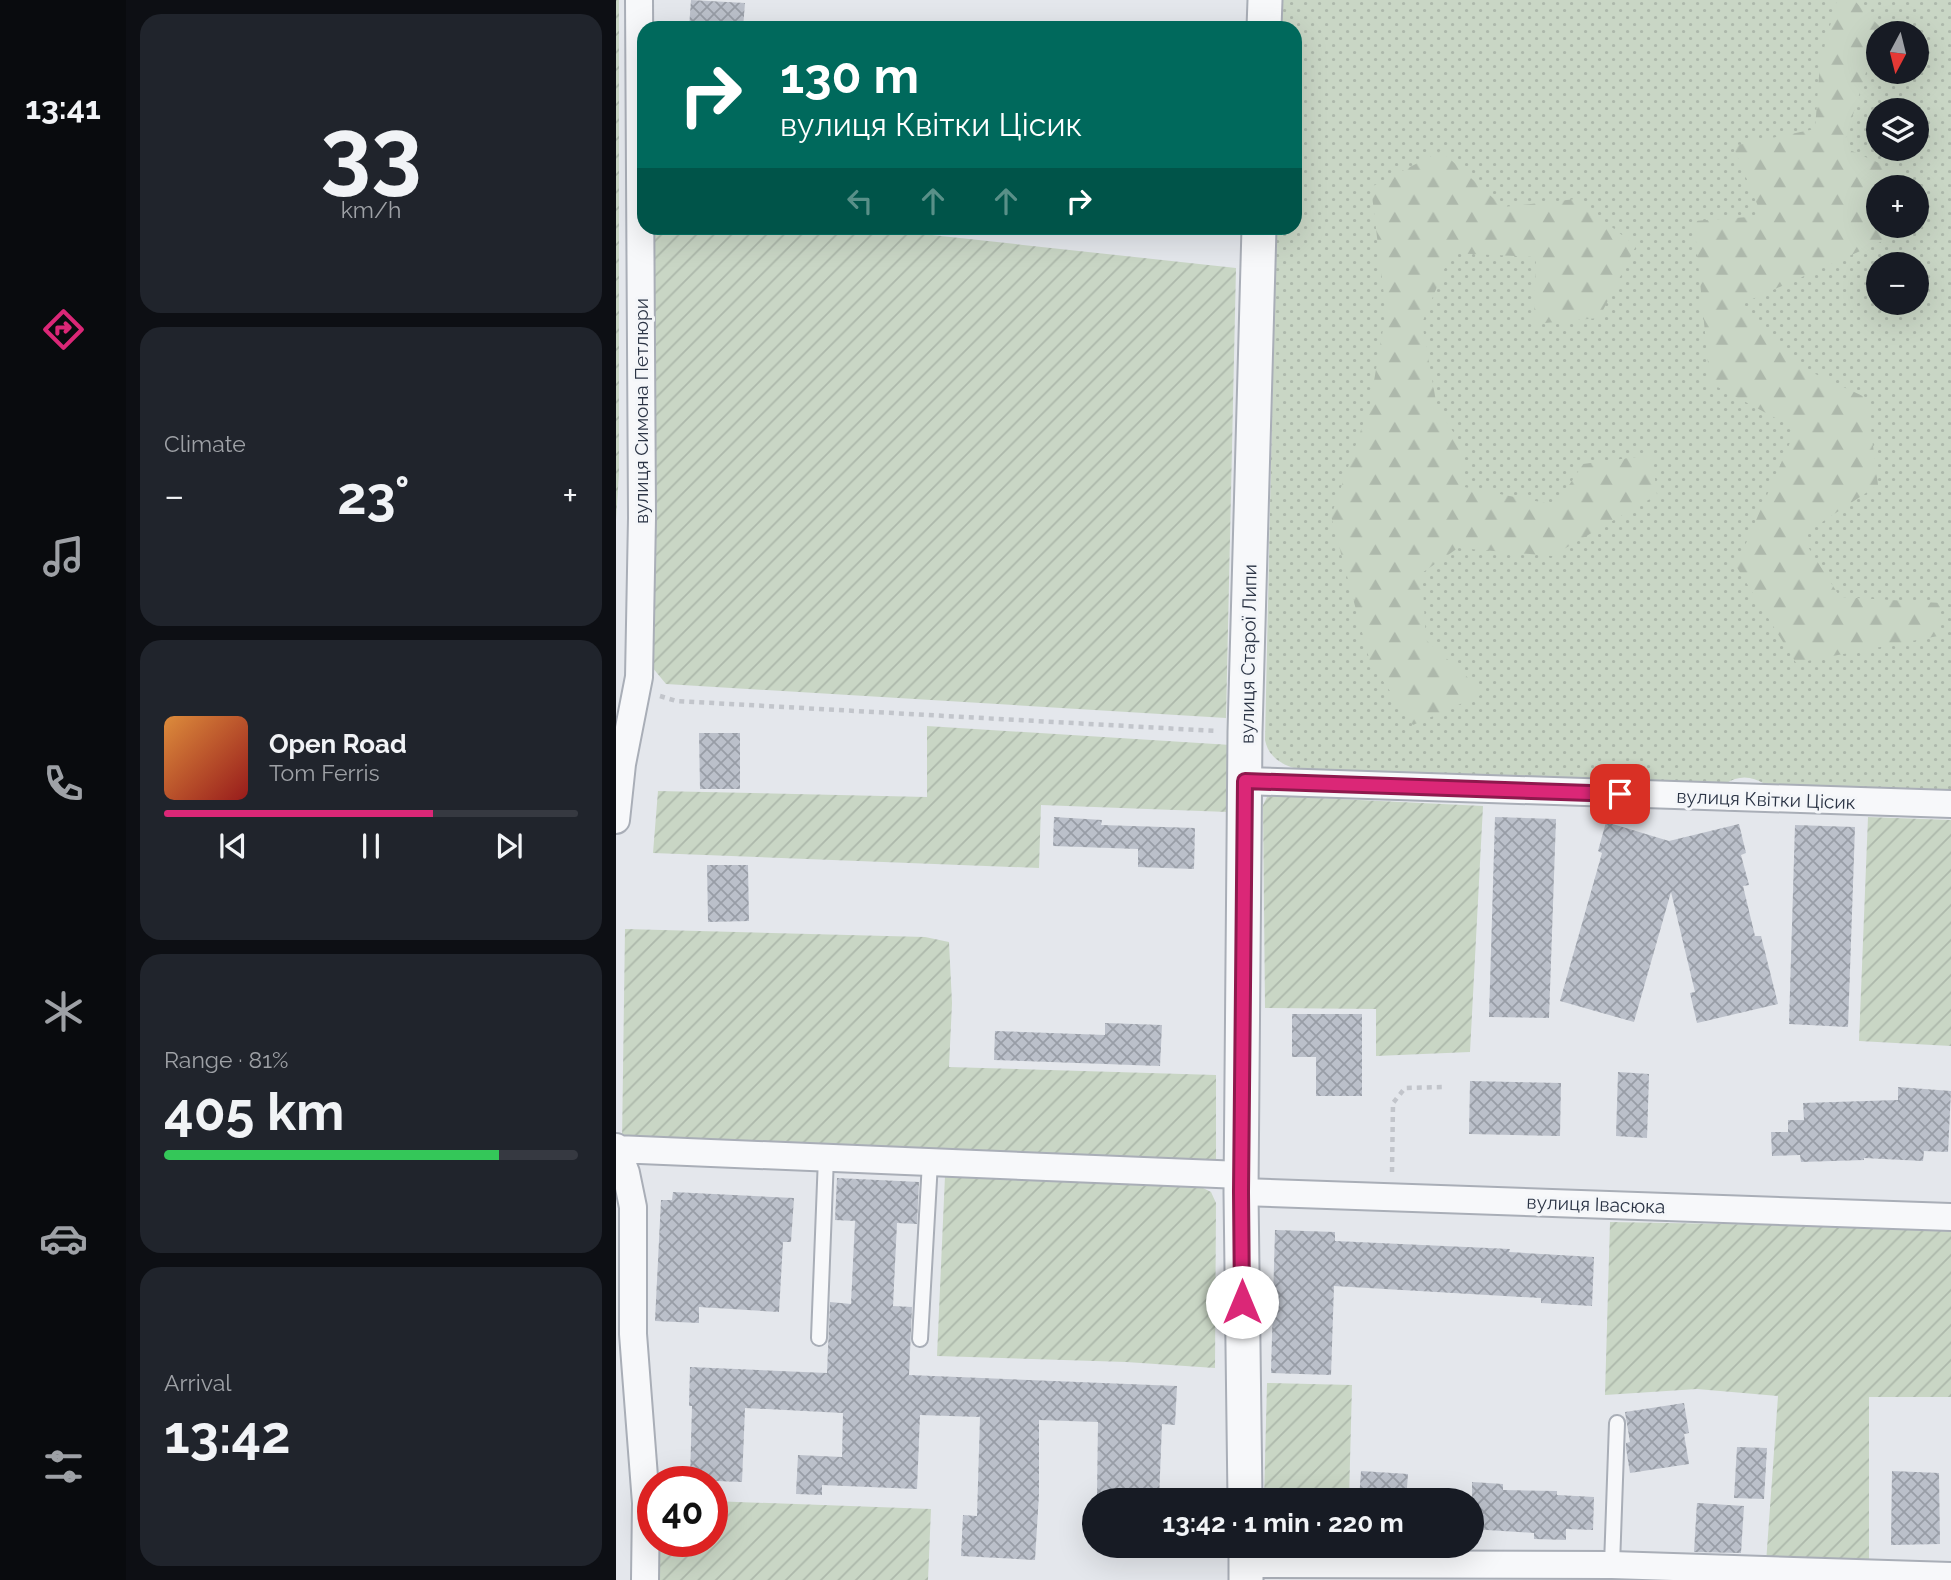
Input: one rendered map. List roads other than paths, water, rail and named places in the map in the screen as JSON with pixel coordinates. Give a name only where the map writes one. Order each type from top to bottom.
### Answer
[{"type":"street","name":"вулиця Симона Петлюри","points":[[639,0],[639,21]]},
{"type":"street","points":[[1264,21],[1265,0]]},
{"type":"street","name":"вулиця Симона Петлюри","points":[[616,820],[622,764],[639,677],[642,518],[640,235]]},
{"type":"street","name":"вулиця Старої Липи","points":[[1245,1488],[1241,1184],[1245,733],[1259,235]]},
{"type":"street","name":"вулиця Квітки Цісик","points":[[1245,781],[1951,804]]},
{"type":"street","points":[[616,1148],[626,1172],[633,1207],[633,1334],[646,1503],[645,1580]]},
{"type":"street","name":"вулиця Івасюка","points":[[616,1148],[930,1162],[1392,1197],[1951,1217]]},
{"type":"street","points":[[1246,1563],[1612,1565],[1951,1576]]},
{"type":"lane","points":[[819,1338],[825,1157]]},
{"type":"lane","points":[[920,1339],[930,1162]]},
{"type":"lane","points":[[1612,1565],[1617,1423]]}]
